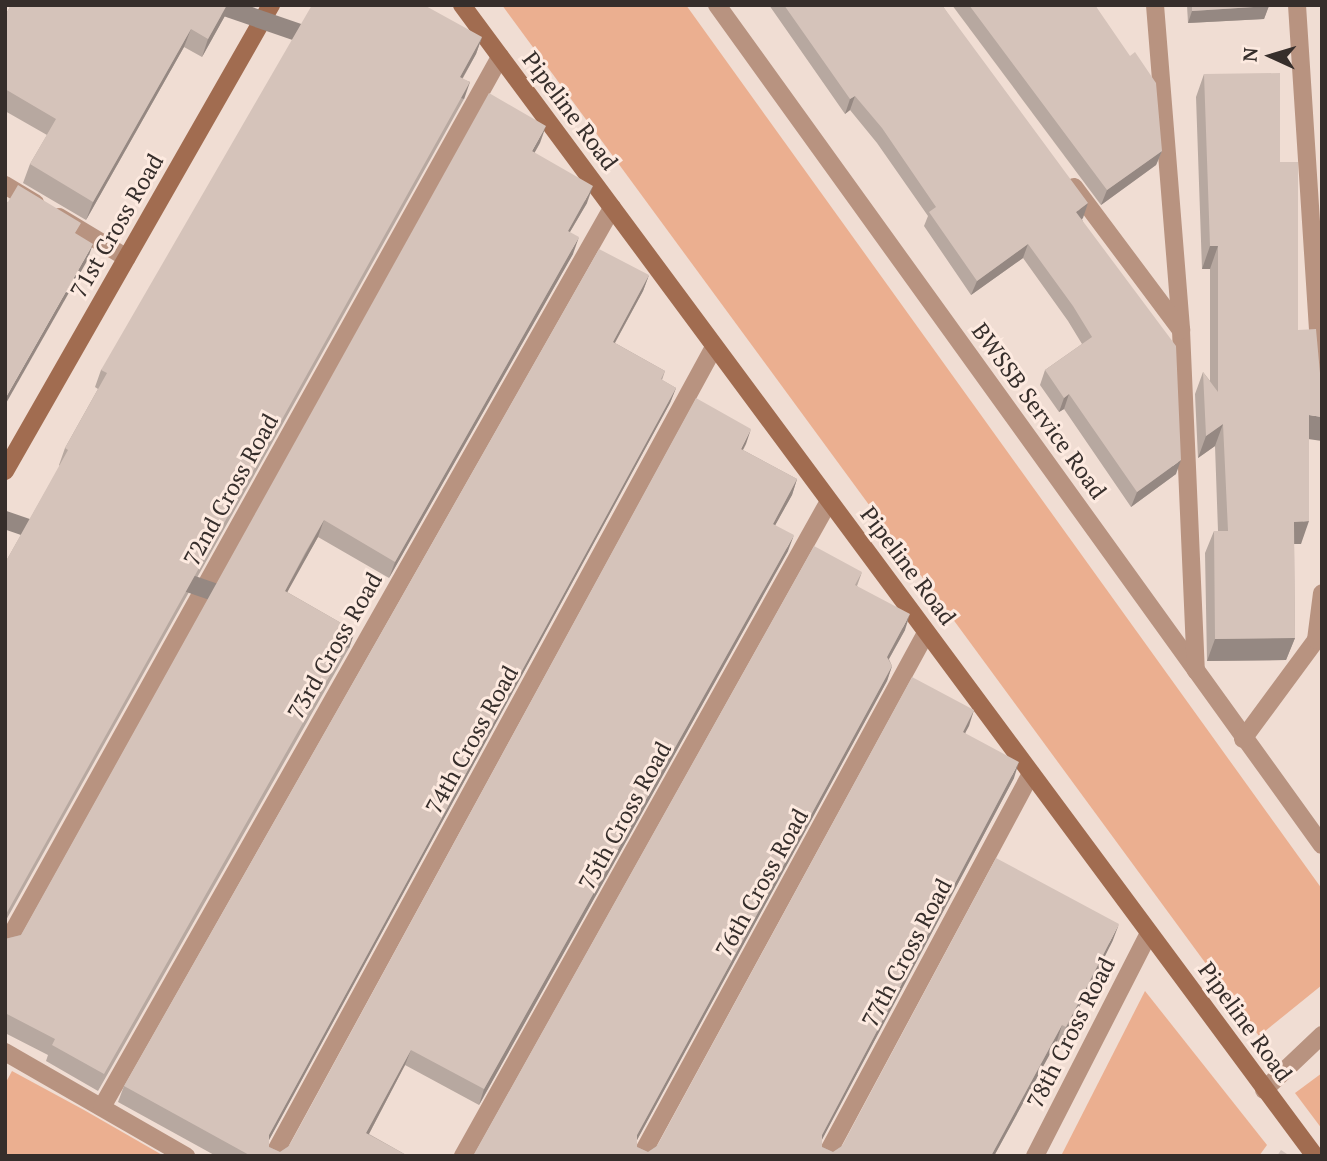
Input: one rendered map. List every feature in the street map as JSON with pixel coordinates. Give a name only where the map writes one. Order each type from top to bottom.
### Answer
[{"type":"street","name":"71st Cross Road","points":[[5,471],[271,5]]},
{"type":"street","name":"Pipeline Road","points":[[462,5],[1315,1156]]},
{"type":"street","name":"BWSSB Service Road","points":[[718,5],[1243,739],[1322,845]]},
{"type":"street","points":[[1155,5],[1181,330],[1196,671]]},
{"type":"street","points":[[1297,5],[1322,390]]},
{"type":"street","name":"72nd Cross Road","points":[[5,946],[500,57]]},
{"type":"street","points":[[1059,168],[1181,330]]},
{"type":"street","points":[[5,185],[127,258]]},
{"type":"street","name":"73rd Cross Road","points":[[102,1107],[612,208]]},
{"type":"street","name":"74th Cross Road","points":[[273,1156],[714,347]]},
{"type":"street","name":"75th Cross Road","points":[[463,1156],[829,501]]},
{"type":"street","points":[[1243,739],[1316,640],[1322,593]]},
{"type":"street","name":"76th Cross Road","points":[[641,1156],[926,633]]},
{"type":"street","name":"77th Cross Road","points":[[826,1156],[1031,774]]},
{"type":"street","name":"78th Cross Road","points":[[1035,1156],[1149,933]]},
{"type":"street","points":[[1264,1090],[1322,1035]]},
{"type":"street","points":[[5,1052],[186,1156]]},
{"type":"shaded area","points":[[502,5],[686,5],[1322,889],[1322,985],[1259,1036]]},
{"type":"shaded area","points":[[1145,991],[1267,1145],[1259,1156],[1061,1156]]},
{"type":"shaded area","points":[[12,1071],[164,1156],[5,1156],[5,1084]]},
{"type":"shaded area","points":[[1322,1073],[1322,1129],[1295,1093]]},
{"type":"building","points":[[11,5],[227,5],[208,39],[191,29],[93,202],[30,164],[56,119],[5,89],[5,16]]},
{"type":"building","points":[[312,5],[424,5],[482,37],[460,77],[470,82],[5,916],[5,563],[107,373],[101,370]]},
{"type":"building","points":[[784,5],[942,5],[1088,203],[1076,212],[1176,346],[1181,460],[1137,492],[1069,394],[1064,398],[1045,370],[1092,337],[1073,306],[1028,244],[977,281],[929,212],[936,207],[882,128],[855,96],[850,99]]},
{"type":"building","points":[[969,5],[1095,5],[1130,56],[1135,52],[1156,83],[1162,151],[1107,190]]},
{"type":"building","points":[[1192,5],[1269,5],[1269,6],[1192,11]]},
{"type":"building","points":[[1280,73],[1280,162],[1298,162],[1298,330],[1316,329],[1322,374],[1322,417],[1309,415],[1309,521],[1294,522],[1295,638],[1215,639],[1214,531],[1228,531],[1223,424],[1206,436],[1203,372],[1218,392],[1218,246],[1210,246],[1204,74]]},
{"type":"building","points":[[489,93],[546,126],[532,151],[593,186],[568,231],[579,237],[395,562],[324,520],[305,553],[285,591],[355,631],[104,1074],[52,1045],[55,1039],[5,1013],[5,939],[21,935]]},
{"type":"building","points":[[18,185],[81,223],[75,233],[93,244],[5,399],[5,201],[8,202]]},
{"type":"building","points":[[599,249],[649,275],[613,342],[665,371],[661,379],[676,388],[269,1135],[269,1147],[280,1152],[289,1146],[696,398],[751,429],[741,449],[797,479],[773,524],[794,535],[484,1089],[411,1050],[366,1133],[408,1156],[251,1156],[124,1086]]},
{"type":"building","points":[[814,546],[862,572],[855,585],[910,614],[887,657],[892,666],[637,1135],[637,1147],[648,1152],[657,1146],[912,677],[974,710],[963,732],[1019,762],[822,1135],[822,1147],[833,1152],[842,1146],[996,858],[1119,924],[1066,1027],[1062,1025],[991,1156],[473,1156]]},
{"type":"building","points":[[1281,1150],[1290,1156],[1277,1156]]}]
